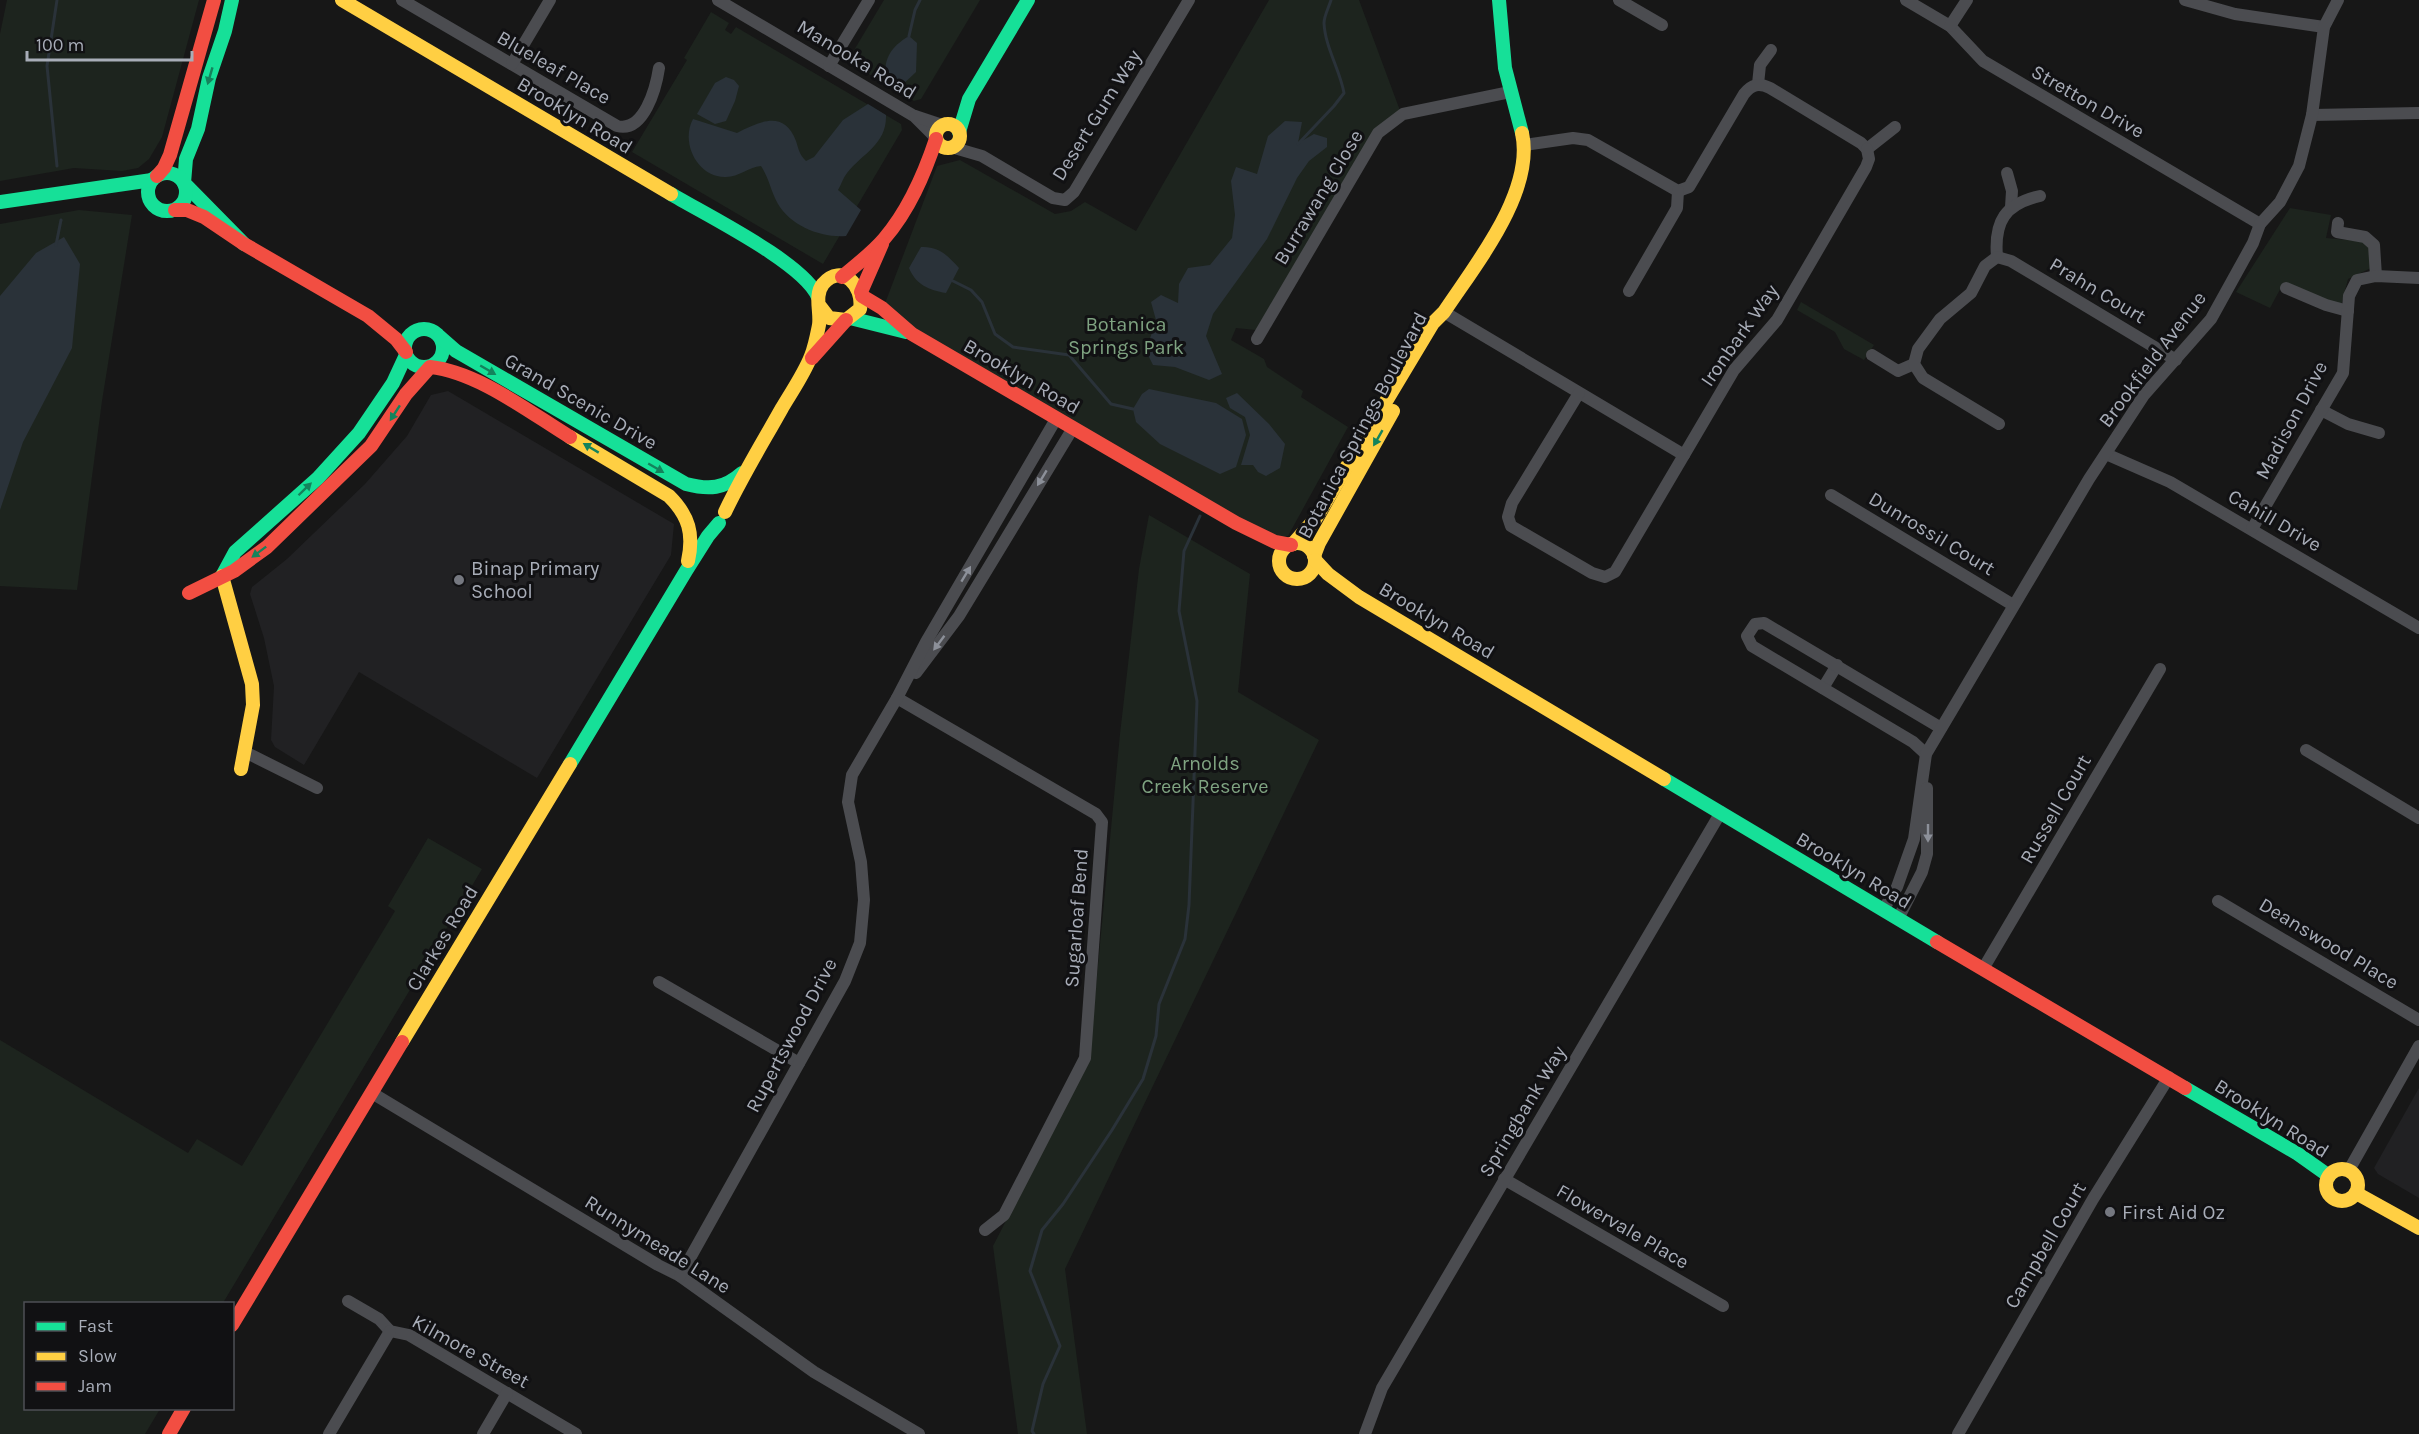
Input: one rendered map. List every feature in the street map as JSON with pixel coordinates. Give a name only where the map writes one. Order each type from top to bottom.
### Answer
[{"type":"street","points":[[152,205],[148,192],[154,178],[164,168],[173,148],[214,0]]},
{"type":"street","points":[[175,210],[184,201],[186,159],[198,129],[209,78],[225,32],[232,0]]},
{"type":"street","name":"Brooklyn Road","points":[[342,0],[789,264],[815,289],[818,301]]},
{"type":"street","name":"Blueleaf Place","points":[[402,0],[622,128],[632,126],[645,108],[654,93],[658,68]]},
{"type":"street","points":[[512,64],[550,0]]},
{"type":"street","name":"Manooka Road","points":[[718,0],[939,131]]},
{"type":"street","points":[[830,66],[869,0]]},
{"type":"street","points":[[923,178],[939,131],[969,99],[1028,0]]},
{"type":"street","name":"Desert Gum Way","points":[[960,133],[982,156],[1053,198],[1065,200],[1074,192],[1189,0]]},
{"type":"street","name":"Botanica Springs Boulevard","points":[[1292,545],[1316,518],[1433,323],[1444,312],[1506,214],[1516,192],[1522,170],[1524,145],[1510,92],[1499,30],[1498,0]]},
{"type":"street","points":[[1619,0],[1662,24]]},
{"type":"street","name":"Stretton Drive","points":[[1906,0],[1950,26],[1983,62],[2260,224]]},
{"type":"street","points":[[1950,26],[1967,0]]},
{"type":"street","points":[[2185,0],[2235,14],[2324,27]]},
{"type":"street","name":"Brookfield Avenue","points":[[1883,910],[1898,887],[1914,839],[1926,754],[2089,479],[2144,395],[2211,319],[2253,243],[2260,224],[2280,202],[2299,166],[2312,115],[2324,27],[2338,0]]},
{"type":"street","points":[[1758,84],[1760,64],[1771,50]]},
{"type":"street","points":[[1524,145],[1573,138],[1588,140],[1678,191],[1689,187],[1744,94],[1749,88],[1758,84],[1780,93],[1856,139],[1867,149],[1895,127]]},
{"type":"street","name":"Burrawang Close","points":[[1257,339],[1378,133],[1402,114],[1510,92]]},
{"type":"street","points":[[883,240],[840,277],[824,284],[818,301],[829,318],[848,319],[860,309],[862,294],[883,240],[923,178],[959,141],[969,99]]},
{"type":"street","points":[[2312,115],[2419,113]]},
{"type":"street","points":[[939,131],[955,126],[960,133]]},
{"type":"street","points":[[939,131],[941,146],[950,148]]},
{"type":"street","name":"Desert Gum Way","points":[[950,148],[982,156]]},
{"type":"street","name":"Ironbark Way","points":[[1579,393],[1512,503],[1508,517],[1511,526],[1592,573],[1605,577],[1615,572],[1734,370],[1777,320],[1866,167],[1869,159],[1867,149]]},
{"type":"street","name":"Grand Scenic Drive","points":[[0,202],[154,178],[163,173],[175,175],[244,244]]},
{"type":"street","points":[[1999,424],[1923,378],[1914,364],[1918,349],[1940,320],[1971,293],[1985,266],[1997,257],[1997,231],[2011,207],[2012,191],[2007,173]]},
{"type":"street","name":"Grand Scenic Drive","points":[[82,190],[130,193],[163,211],[187,210],[204,218],[244,244],[368,316],[396,339],[414,365],[450,369],[476,380],[660,490],[689,518]]},
{"type":"street","points":[[1629,291],[1677,207],[1678,191]]},
{"type":"street","points":[[2011,207],[2040,196]]},
{"type":"street","points":[[2338,223],[2337,232],[2365,237],[2374,245],[2376,276],[2419,278]]},
{"type":"street","name":"Prahn Court","points":[[1997,257],[2011,261],[2176,360]]},
{"type":"street","name":"Brooklyn Road","points":[[789,264],[840,277]]},
{"type":"street","name":"Madison Drive","points":[[2252,529],[2343,373],[2349,296],[2357,280],[2376,276]]},
{"type":"street","points":[[840,277],[850,279],[857,284],[862,294]]},
{"type":"street","points":[[2286,288],[2326,305],[2348,311]]},
{"type":"street","name":"Brooklyn Road","points":[[862,294],[912,334],[1073,428],[1236,523],[1275,542],[1292,545]]},
{"type":"street","name":"Clarkes Road","points":[[809,361],[819,324],[818,301]]},
{"type":"street","points":[[1444,312],[1684,455]]},
{"type":"street","name":"Botanica Springs Boulevard","points":[[1315,558],[1325,530],[1440,327],[1444,312]]},
{"type":"street","name":"Grand Scenic Drive","points":[[368,316],[397,326],[433,331],[456,351],[671,477],[708,490]]},
{"type":"street","name":"Brooklyn Road","points":[[848,319],[912,334]]},
{"type":"street","name":"Clarkes Road","points":[[234,1322],[686,571],[722,518],[809,361],[848,319]]},
{"type":"street","points":[[241,769],[253,705],[252,684],[222,576],[235,552],[360,434],[392,389],[406,353],[406,342],[409,336],[420,330]]},
{"type":"street","points":[[189,593],[234,571],[267,547],[355,463],[385,428],[413,384],[430,367],[438,363],[444,352],[440,337]]},
{"type":"street","points":[[1872,355],[1898,370],[1914,364]]},
{"type":"street","points":[[2321,410],[2348,424],[2379,433]]},
{"type":"street","name":"Rupertswood Drive","points":[[680,1276],[845,981],[860,943],[864,900],[861,862],[848,802],[852,775],[1056,418]]},
{"type":"street","name":"Rupertswood Drive","points":[[897,698],[959,616],[1073,428]]},
{"type":"street","name":"Cahill Drive","points":[[2106,454],[2170,482],[2419,628]]},
{"type":"street","name":"Clarkes Road","points":[[686,571],[692,543],[686,510],[690,497],[695,493],[720,488],[736,479],[749,466]]},
{"type":"street","points":[[689,518],[696,526],[708,529],[722,518],[721,498],[708,490]]},
{"type":"street","name":"Dunrossil Court","points":[[1831,495],[2013,605]]},
{"type":"street","name":"Brooklyn Road","points":[[1236,523],[1269,553],[1283,572]]},
{"type":"street","points":[[988,537],[1001,545]]},
{"type":"street","points":[[1292,545],[1308,548],[1315,558],[1310,574],[1302,578],[1291,578],[1283,572],[1281,567],[1280,556],[1292,545]]},
{"type":"street","name":"Brooklyn Road","points":[[1315,558],[1328,574],[1359,597],[1898,919],[2298,1154],[2329,1176]]},
{"type":"street","name":"Brooklyn Road","points":[[1302,578],[1359,597]]},
{"type":"street","points":[[1898,919],[1922,872],[1927,854],[1929,836],[1926,754],[1916,744],[1752,646],[1747,636],[1755,624],[1764,622],[1941,728]]},
{"type":"street","points":[[1823,688],[1837,665]]},
{"type":"street","name":"Russell Court","points":[[1983,969],[2160,669]]},
{"type":"street","name":"Sugarloaf Bend","points":[[897,698],[1096,814],[1102,822],[1085,1058],[1004,1215],[986,1230]]},
{"type":"street","points":[[2306,750],[2419,818]]},
{"type":"street","points":[[245,752],[317,788]]},
{"type":"street","name":"Springbank Way","points":[[1365,1434],[1382,1388],[1721,812]]},
{"type":"street","points":[[1906,867],[1922,872]]},
{"type":"street","name":"Deanswood Place","points":[[2218,901],[2419,1020]]},
{"type":"street","points":[[659,982],[799,1063]]},
{"type":"street","points":[[2349,1170],[2419,1046]]},
{"type":"street","name":"Campbell Court","points":[[1958,1434],[2093,1199],[2169,1077]]},
{"type":"street","name":"Runnymeade Lane","points":[[372,1093],[658,1266],[680,1276],[814,1372],[919,1434]]},
{"type":"street","points":[[2338,1169],[2349,1170],[2358,1182],[2356,1193],[2343,1201],[2333,1198],[2326,1185],[2329,1176],[2338,1169]]},
{"type":"street","name":"Flowervale Place","points":[[1504,1179],[1723,1306]]},
{"type":"street","points":[[2356,1193],[2419,1228]]},
{"type":"street","name":"Kilmore Street","points":[[348,1301],[379,1319],[390,1331],[409,1335],[576,1434]]},
{"type":"street","points":[[329,1434],[390,1331]]},
{"type":"street","points":[[483,1434],[507,1393]]},
{"type":"street","points":[[169,1434],[183,1410]]},
{"type":"shaded area","points":[[909,36],[917,43],[916,72],[900,87],[885,79],[887,59],[893,49]]},
{"type":"shaded area","points":[[726,77],[734,80],[739,86],[726,121],[715,124],[697,114],[715,83]]},
{"type":"shaded area","points":[[868,104],[886,115],[885,125],[878,141],[847,173],[838,190],[861,210],[846,236],[817,233],[791,219],[778,204],[761,166],[731,177],[716,176],[707,172],[700,165],[690,148],[690,128],[693,119],[737,133],[770,121],[785,125],[791,131],[806,161],[814,157],[843,120]]},
{"type":"shaded area","points":[[1285,121],[1302,122],[1298,143],[1314,134],[1327,138],[1327,147],[1309,161],[1297,178],[1267,239],[1213,314],[1206,336],[1222,374],[1209,380],[1175,367],[1153,365],[1146,351],[1156,320],[1151,302],[1161,295],[1178,303],[1179,284],[1188,268],[1210,265],[1232,238],[1235,215],[1231,181],[1236,167],[1257,174],[1268,136]]},
{"type":"shaded area","points":[[64,237],[80,264],[72,348],[23,442],[0,510],[0,296],[36,253]]},
{"type":"shaded area","points":[[921,247],[938,250],[959,268],[946,293],[924,286],[912,274],[909,268]]},
{"type":"shaded area","points":[[1149,389],[1216,403],[1242,419],[1246,435],[1236,467],[1220,474],[1160,444],[1136,422],[1133,409],[1142,394]]},
{"type":"shaded area","name":"Binap Primary School","points":[[448,391],[674,524],[671,555],[537,778],[359,672],[304,765],[275,747],[271,740],[274,686],[264,638],[250,594],[252,587],[287,559],[365,484],[407,436],[431,395]]},
{"type":"shaded area","points":[[1237,393],[1269,424],[1285,444],[1280,468],[1266,476],[1258,472],[1253,465],[1241,465],[1250,435],[1245,417],[1230,408],[1226,398]]},
{"type":"shaded area","points":[[2419,1088],[2419,1198],[2378,1174],[2374,1168]]},
{"type":"green space","points":[[7,0],[199,0],[162,137],[149,159],[138,168],[122,171],[74,168],[0,181],[0,34]]},
{"type":"green space","points":[[884,0],[980,0],[921,99],[914,101],[852,64],[850,57]]},
{"type":"green space","name":"Botanica Springs Park","points":[[1269,0],[1359,0],[1402,116],[1375,131],[1256,330],[1236,328],[1231,340],[1264,359],[1267,367],[1303,391],[1301,397],[1348,427],[1288,536],[1269,539],[881,314],[937,166],[960,160],[1055,214],[1071,211],[1085,202],[1136,231]]},
{"type":"green space","points":[[711,12],[729,23],[725,30],[731,34],[736,27],[901,124],[902,130],[823,264],[632,152],[687,60],[684,58]]},
{"type":"green space","points":[[2290,208],[2331,215],[2326,238],[2369,242],[2371,268],[2348,279],[2341,306],[2284,282],[2270,308],[2236,292]]},
{"type":"green space","points":[[79,210],[132,215],[102,401],[77,590],[0,586],[0,224]]},
{"type":"green space","points":[[1801,302],[1874,345],[1864,360],[1844,349],[1835,332],[1797,310]]},
{"type":"green space","name":"Arnolds Creek Reserve","points":[[1149,515],[1250,574],[1238,692],[1319,740],[1065,1269],[1087,1434],[1018,1434],[993,1246],[1089,1060],[1120,734],[1139,569]]},
{"type":"green space","points":[[428,838],[482,869],[224,1302],[24,1302],[24,1410],[159,1410],[145,1434],[0,1434],[0,1040],[188,1153],[197,1139],[242,1166],[395,911],[388,906]]},
{"type":"waterway","points":[[57,0],[47,66],[57,166]]},
{"type":"waterway","points":[[909,36],[915,10],[920,0]]},
{"type":"waterway","points":[[1298,144],[1344,93],[1325,32],[1324,20],[1331,0]]},
{"type":"waterway","points":[[56,245],[61,220]]},
{"type":"waterway","points":[[953,281],[971,290],[982,302],[995,334],[1013,347],[1069,355],[1111,404],[1133,409]]},
{"type":"waterway","points":[[1034,1434],[1032,1431],[1043,1384],[1060,1346],[1030,1271],[1042,1230],[1063,1204],[1143,1079],[1156,1036],[1159,1004],[1185,939],[1189,905],[1197,701],[1179,611],[1184,551],[1200,516]]},
{"type":"traffic: fast","points":[[232,0],[225,31],[209,78],[198,129],[186,159],[184,183],[244,244]]},
{"type":"traffic: fast","points":[[959,132],[969,99],[1028,0]]},
{"type":"traffic: fast","points":[[1499,0],[1505,68],[1522,133]]},
{"type":"traffic: fast","points":[[167,173],[181,178],[186,192],[181,206],[167,211],[153,206],[148,192],[153,178],[167,173]]},
{"type":"traffic: fast","points":[[0,202],[152,180]]},
{"type":"traffic: fast","points":[[671,194],[775,255],[809,284],[818,297]]},
{"type":"traffic: fast","points":[[850,318],[906,332]]},
{"type":"traffic: fast","points":[[424,329],[438,334],[443,348],[438,362],[424,367],[410,362],[405,348],[410,334],[424,329]]},
{"type":"traffic: fast","points":[[440,337],[456,351],[686,484],[716,487],[742,473]]},
{"type":"traffic: fast","points":[[222,576],[235,552],[318,478],[359,433],[393,383],[406,355]]},
{"type":"traffic: fast","points":[[570,764],[686,571],[719,523]]},
{"type":"traffic: fast","points":[[1664,779],[1937,942]]},
{"type":"traffic: fast","points":[[2185,1088],[2298,1154],[2329,1176]]},
{"type":"traffic: slow","points":[[342,0],[671,194]]},
{"type":"traffic: slow","points":[[948,124],[957,127],[960,136],[957,145],[948,148],[939,145],[936,136],[939,127],[948,124]]},
{"type":"traffic: slow","points":[[1293,544],[1316,518],[1433,323],[1444,312],[1500,227],[1520,179],[1524,156],[1522,133]]},
{"type":"traffic: slow","points":[[725,512],[745,472],[808,363],[819,325],[818,298],[820,288],[830,278],[837,275],[850,280],[859,292],[860,309],[846,320],[829,318],[819,305]]},
{"type":"traffic: slow","points":[[1314,556],[1319,543],[1393,411]]},
{"type":"traffic: slow","points":[[570,437],[669,496],[676,503],[685,518],[690,534],[688,561]]},
{"type":"traffic: slow","points":[[1297,543],[1309,549],[1315,561],[1309,573],[1297,579],[1285,573],[1279,561],[1285,549],[1297,543]]},
{"type":"traffic: slow","points":[[1315,560],[1328,574],[1359,597],[1664,779]]},
{"type":"traffic: slow","points":[[222,576],[252,684],[253,705],[241,769]]},
{"type":"traffic: slow","points":[[402,1042],[570,764]]},
{"type":"traffic: slow","points":[[2342,1169],[2353,1174],[2358,1185],[2353,1196],[2342,1201],[2331,1196],[2326,1185],[2331,1174],[2342,1169]]},
{"type":"traffic: slow","points":[[2356,1193],[2419,1228]]},
{"type":"traffic: jam","points":[[157,176],[170,155],[214,0]]},
{"type":"traffic: jam","points":[[842,277],[864,259],[893,228],[921,179],[936,139]]},
{"type":"traffic: jam","points":[[175,210],[187,210],[204,217],[244,244],[368,316],[396,339],[406,352]]},
{"type":"traffic: jam","points":[[861,292],[882,244]]},
{"type":"traffic: jam","points":[[862,296],[882,308],[912,334],[1236,523],[1275,542],[1291,545]]},
{"type":"traffic: jam","points":[[812,358],[846,320]]},
{"type":"traffic: jam","points":[[189,593],[234,571],[267,547],[371,446],[406,394],[430,367],[448,370],[485,385],[570,437]]},
{"type":"traffic: jam","points":[[1937,942],[2185,1088]]},
{"type":"traffic: jam","points":[[234,1322],[402,1042]]},
{"type":"traffic: jam","points":[[169,1434],[183,1410]]},
{"type":"place","name":"Binap Primary School","points":[[459,580]]},
{"type":"place","name":"First Aid Oz","points":[[2110,1212]]}]
